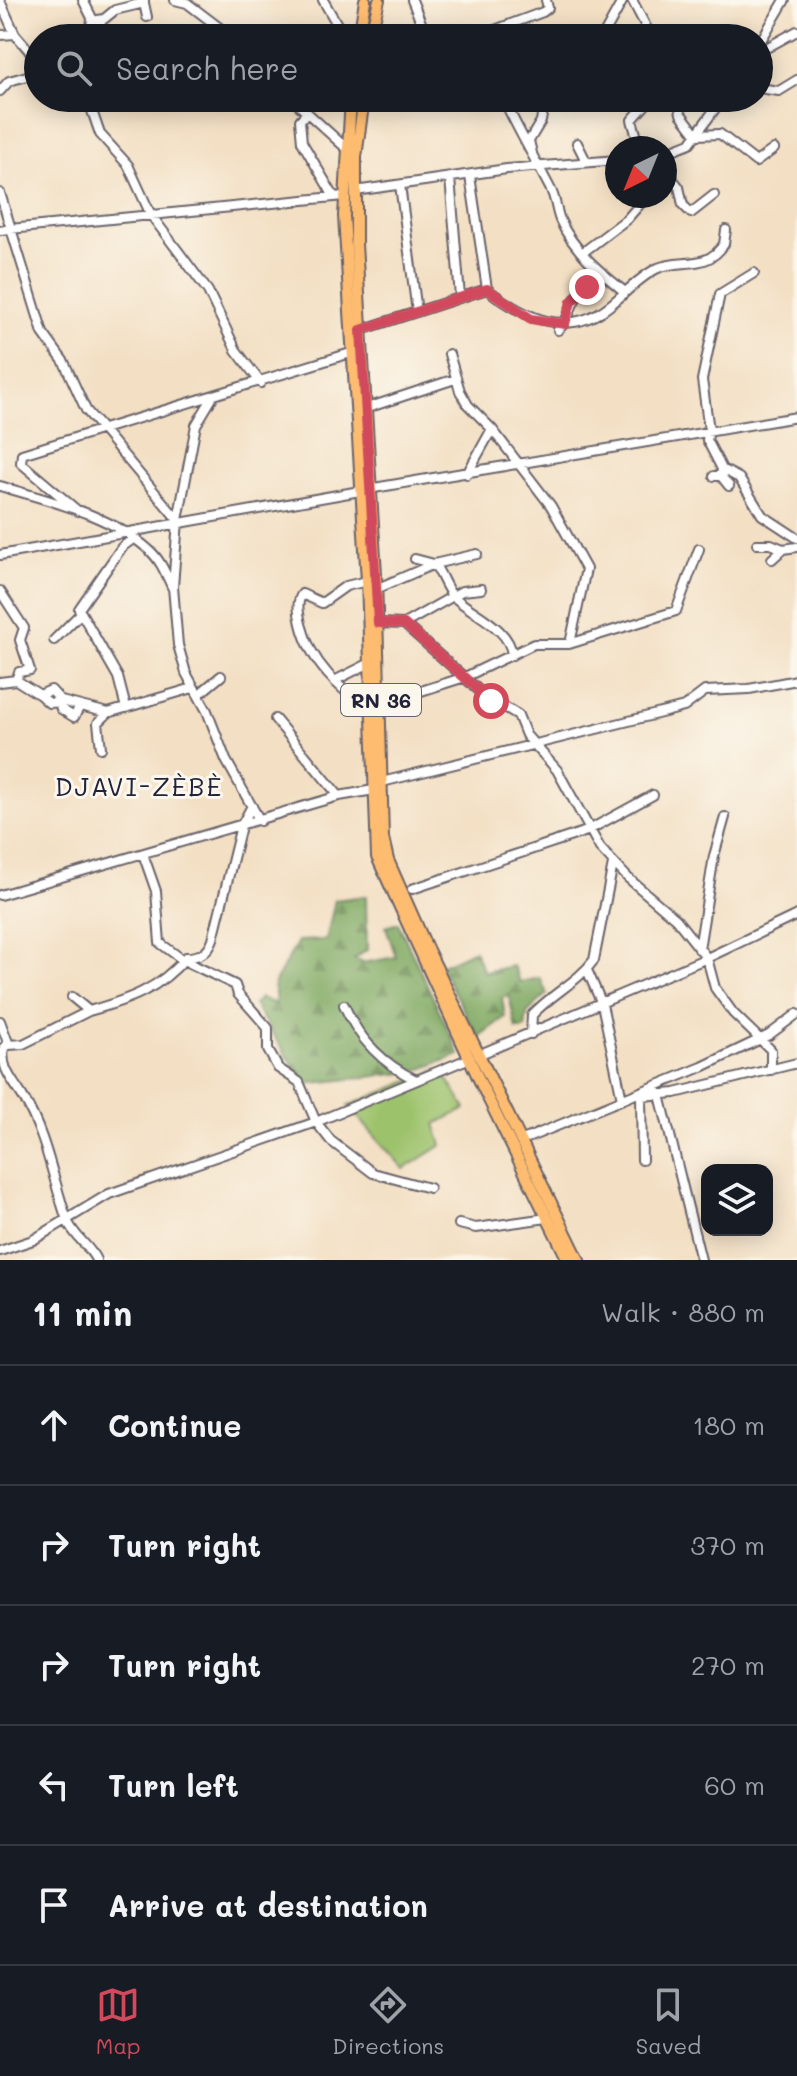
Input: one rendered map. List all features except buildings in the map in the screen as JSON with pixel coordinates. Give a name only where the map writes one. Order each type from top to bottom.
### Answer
[{"type":"main road","points":[[361,24],[365,0]]},
{"type":"main road","points":[[373,24],[379,0]]},
{"type":"main road","name":"RN 36","points":[[350,112],[338,196],[364,490],[376,589],[377,857],[568,1260]]},
{"type":"main road","name":"RN 36","points":[[363,112],[355,191],[370,663],[377,710]]},
{"type":"main road","name":"RN 36","points":[[474,1057],[579,1260]]},
{"type":"street","points":[[83,0],[97,24]]},
{"type":"street","points":[[175,0],[186,1],[215,24]]},
{"type":"street","points":[[323,0],[337,24]]},
{"type":"street","points":[[412,0],[421,24]]},
{"type":"street","points":[[511,24],[543,12],[548,8],[546,0]]},
{"type":"street","points":[[610,24],[623,0]]},
{"type":"street","points":[[632,0],[645,24]]},
{"type":"street","points":[[771,24],[785,0]]},
{"type":"street","points":[[0,1],[15,34],[24,45]]},
{"type":"street","points":[[95,24],[96,20],[115,10],[144,2],[147,17]]},
{"type":"street","points":[[773,44],[797,31]]},
{"type":"street","points":[[0,35],[15,34]]},
{"type":"street","points":[[0,91],[9,81],[24,77]]},
{"type":"street","points":[[773,90],[779,91],[797,80]]},
{"type":"street","points":[[93,112],[100,134],[128,165],[151,215],[200,278],[236,350],[261,383]]},
{"type":"street","points":[[509,112],[524,146],[533,154]]},
{"type":"street","points":[[543,112],[529,141],[537,166],[557,203],[565,231],[582,253],[625,292]]},
{"type":"street","points":[[637,136],[632,120],[639,112]]},
{"type":"street","points":[[681,112],[697,135]]},
{"type":"street","points":[[677,148],[690,143],[713,112]]},
{"type":"street","points":[[0,230],[338,196],[302,142],[300,120],[307,113],[346,148]]},
{"type":"street","points":[[697,135],[720,134],[756,162],[774,149]]},
{"type":"street","points":[[577,143],[586,161]]},
{"type":"street","points":[[355,191],[537,166],[605,160]]},
{"type":"street","points":[[470,176],[487,289],[531,319],[561,327],[593,316],[661,267],[693,264],[716,254],[724,244],[726,230]]},
{"type":"street","points":[[450,178],[460,297]]},
{"type":"street","points":[[400,185],[417,312]]},
{"type":"street","points":[[677,186],[682,193],[685,211],[691,213],[714,195]]},
{"type":"street","points":[[0,193],[43,333],[64,362],[86,410],[179,522]]},
{"type":"street","points":[[582,253],[627,219],[637,208]]},
{"type":"street","points":[[729,486],[719,473],[707,440],[709,430],[702,380],[720,294],[754,273]]},
{"type":"street","points":[[561,327],[571,302],[587,287],[588,279]]},
{"type":"street","points":[[361,330],[487,289]]},
{"type":"street","points":[[78,511],[21,463],[19,457],[354,352]]},
{"type":"street","points":[[449,354],[455,379],[468,405],[522,465],[551,506],[586,569],[569,644]]},
{"type":"street","points":[[364,409],[455,379]]},
{"type":"street","points":[[214,395],[196,425],[179,522],[173,587],[180,656],[226,760],[260,821]]},
{"type":"street","points":[[0,555],[129,537],[179,522],[797,417]]},
{"type":"street","points":[[467,474],[492,429]]},
{"type":"street","points":[[719,473],[739,478],[762,515],[797,538]]},
{"type":"street","points":[[0,486],[78,511],[129,537],[149,550],[173,587]]},
{"type":"street","points":[[126,708],[118,677],[79,615],[79,609],[129,537]]},
{"type":"street","points":[[757,544],[771,544],[783,549],[797,547]]},
{"type":"street","points":[[367,581],[346,586],[322,603],[306,594],[299,599],[307,648],[334,681],[377,710],[399,698],[465,677],[541,642],[569,644],[676,611],[699,549]]},
{"type":"street","points":[[772,559],[783,549]]},
{"type":"street","points":[[376,589],[434,564],[477,554]]},
{"type":"street","points":[[415,559],[434,564],[453,597],[485,615],[509,642],[512,655]]},
{"type":"street","points":[[378,623],[404,624],[462,591],[481,589]]},
{"type":"street","points":[[0,591],[24,628],[20,640],[30,670],[19,672],[16,680]]},
{"type":"street","points":[[54,640],[79,615]]},
{"type":"street","points":[[404,624],[491,701],[518,715],[533,743],[557,770],[587,831],[613,864],[676,919],[700,947],[719,994],[733,1013],[771,1050],[771,1070]]},
{"type":"street","points":[[334,681],[370,663]]},
{"type":"street","points":[[0,682],[16,680],[40,695],[51,690],[60,701],[108,713],[195,692],[221,676]]},
{"type":"street","points":[[0,895],[339,796],[533,743],[684,707],[705,691],[749,689],[797,680]]},
{"type":"street","points":[[101,748],[98,723],[108,713]]},
{"type":"street","points":[[275,719],[339,796]]},
{"type":"street","points":[[412,889],[587,831],[653,795]]},
{"type":"street","points":[[96,1260],[75,1235],[67,1219],[43,1140],[23,1096],[8,1079],[2,1057],[4,1047],[23,1044],[89,1011],[155,987],[183,960],[199,956],[211,945],[241,826],[252,806]]},
{"type":"street","points":[[697,962],[714,856],[725,817]]},
{"type":"street","points":[[143,854],[156,891],[160,943],[183,960],[235,985],[244,1002],[263,1019],[268,1028],[268,1050],[286,1076],[299,1082],[321,1132],[361,1167],[388,1178],[429,1188]]},
{"type":"street","points":[[531,1034],[532,1015],[550,997],[587,970],[598,952],[613,864]]},
{"type":"street","points":[[0,1251],[33,1240],[109,1194],[316,1122],[602,1004],[797,915]]},
{"type":"street","points":[[587,970],[602,1004],[622,1099]]},
{"type":"street","points":[[72,997],[89,1011]]},
{"type":"street","points":[[344,1005],[357,1032],[397,1071],[416,1080]]},
{"type":"street","points":[[657,1091],[762,1039],[797,1014]]},
{"type":"street","points":[[0,1021],[9,1045]]},
{"type":"street","points":[[520,1141],[622,1099],[797,1063]]},
{"type":"street","points":[[657,1091],[701,1260]]},
{"type":"street","points":[[638,1096],[642,1160]]},
{"type":"street","points":[[459,1224],[476,1228],[547,1218]]},
{"type":"green space","points":[[366,896],[367,950],[354,959],[362,963],[396,957],[386,927],[398,923],[460,1055],[413,1072],[305,1084],[254,1005],[260,998],[276,1004],[274,984],[298,941],[326,940],[335,900]]},
{"type":"green space","points":[[474,950],[484,972],[513,966],[520,982],[540,978],[547,994],[527,1013],[525,1029],[516,1029],[509,995],[502,998],[505,1017],[478,1037],[440,966]]},
{"type":"green space","points":[[437,1070],[448,1080],[466,1109],[435,1124],[442,1145],[404,1169],[348,1106]]},
{"type":"district","name":"DJAVI-ZÈBÈ","points":[[139,786]]},
{"type":"route","points":[[491,701],[404,624],[378,623],[361,330],[487,289],[531,319],[565,324],[571,302],[576,294],[587,287]]}]
